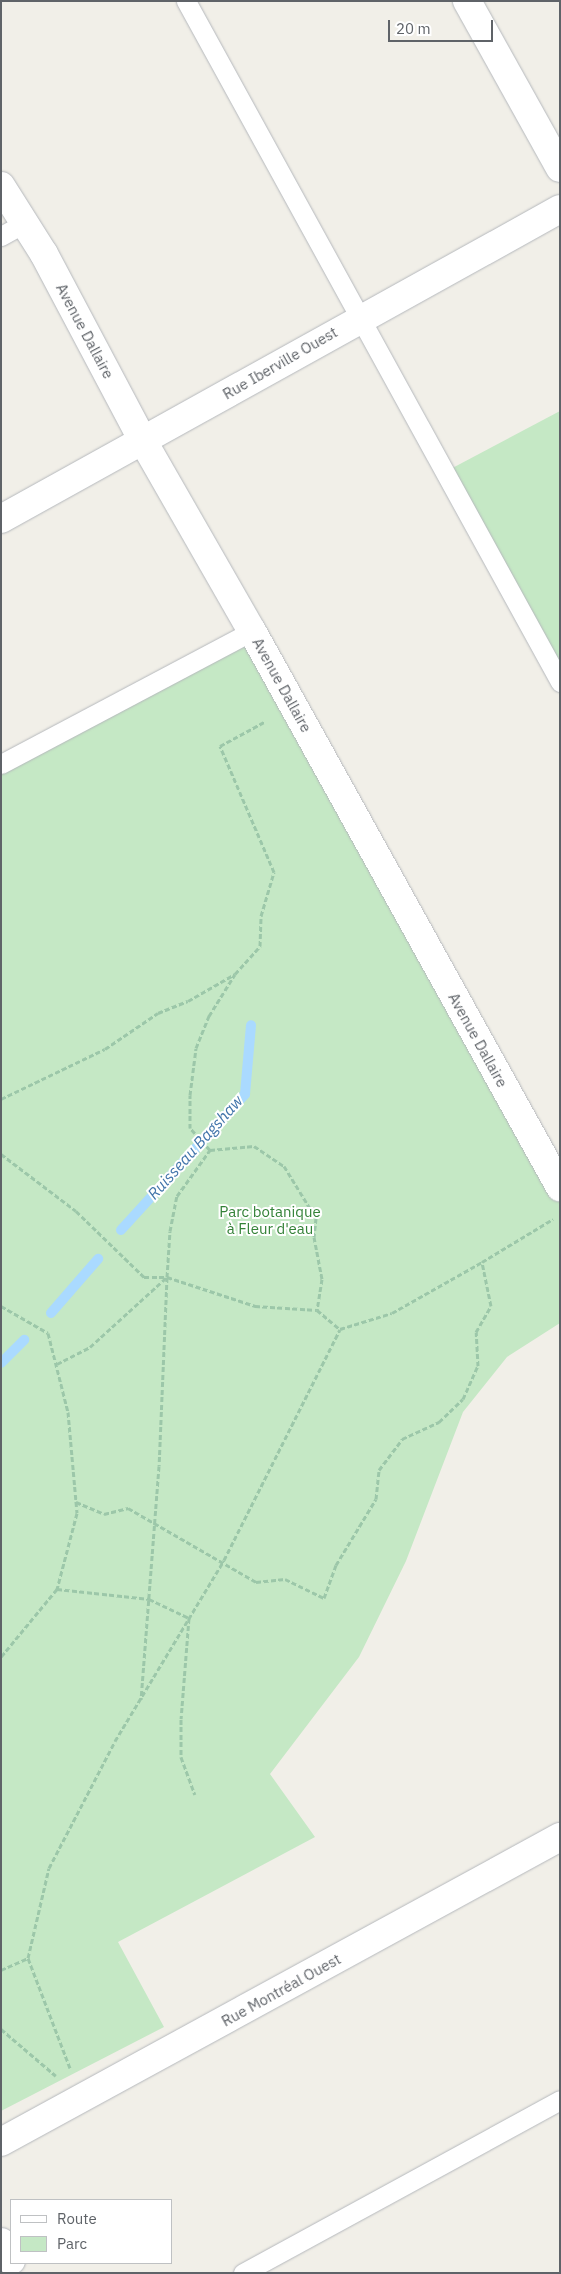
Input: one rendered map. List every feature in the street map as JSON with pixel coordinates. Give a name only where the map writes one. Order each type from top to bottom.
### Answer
[{"type":"street","points":[[467,1],[560,168]]},
{"type":"street","name":"Avenue Dallaire","points":[[1,186],[26,222],[143,441],[294,706],[560,1187]]},
{"type":"street","name":"Rue Iberville Ouest","points":[[1,519],[358,319],[560,209]]},
{"type":"street","name":"Rue Montréal Ouest","points":[[1,2142],[560,1838]]},
{"type":"street","points":[[1,2242],[10,2258]]},
{"type":"lane","points":[[186,1],[358,319],[560,682]]},
{"type":"lane","points":[[1,236],[26,222]]},
{"type":"lane","points":[[1,764],[252,631]]},
{"type":"lane","points":[[244,2273],[560,2100]]},
{"type":"path","points":[[210,1150],[190,1128],[190,1095],[196,1048],[209,1016],[235,974],[260,946],[261,916],[274,872],[220,746],[294,706]]},
{"type":"path","points":[[1,1099],[105,1049],[158,1013],[188,1002],[235,974]]},
{"type":"path","points":[[141,1700],[154,1522],[170,1231],[178,1196],[210,1150],[254,1146],[284,1166],[316,1218],[314,1237],[322,1280],[316,1310]]},
{"type":"path","points":[[1,1154],[76,1211],[144,1277],[167,1277],[255,1306],[316,1310],[340,1329]]},
{"type":"path","points":[[81,2098],[28,1958],[49,1868],[114,1741],[141,1700],[224,1560],[340,1329],[392,1313],[560,1215]]},
{"type":"path","points":[[76,1502],[104,1514],[128,1508],[224,1560],[256,1582],[285,1579],[324,1598],[336,1565],[376,1499],[379,1470],[402,1439],[439,1422],[463,1399],[467,1391],[478,1366],[476,1332],[491,1306],[482,1262]]},
{"type":"path","points":[[56,1364],[90,1347],[167,1277]]},
{"type":"path","points":[[1,1306],[48,1333],[68,1412],[77,1513],[57,1589],[1,1657]]},
{"type":"path","points":[[57,1589],[148,1599],[189,1618]]},
{"type":"path","points":[[189,1618],[181,1719],[181,1757],[195,1795]]},
{"type":"path","points":[[1,1970],[28,1958]]},
{"type":"path","points":[[1,2029],[81,2098]]},
{"type":"green space","points":[[560,411],[560,682],[443,473]]},
{"type":"green space","name":"Parc botanique à Fleur d'eau","points":[[252,631],[560,1187],[560,1323],[507,1357],[463,1412],[406,1561],[359,1657],[270,1774],[315,1837],[118,1942],[164,2027],[1,2111],[1,764]]},
{"type":"waterway","name":"Ruisseau Bagshaw","points":[[121,1230],[245,1094],[251,1025]]},
{"type":"waterway","name":"Ruisseau Bagshaw","points":[[51,1313],[98,1259]]},
{"type":"waterway","name":"Ruisseau Bagshaw","points":[[1,1363],[24,1340]]}]
